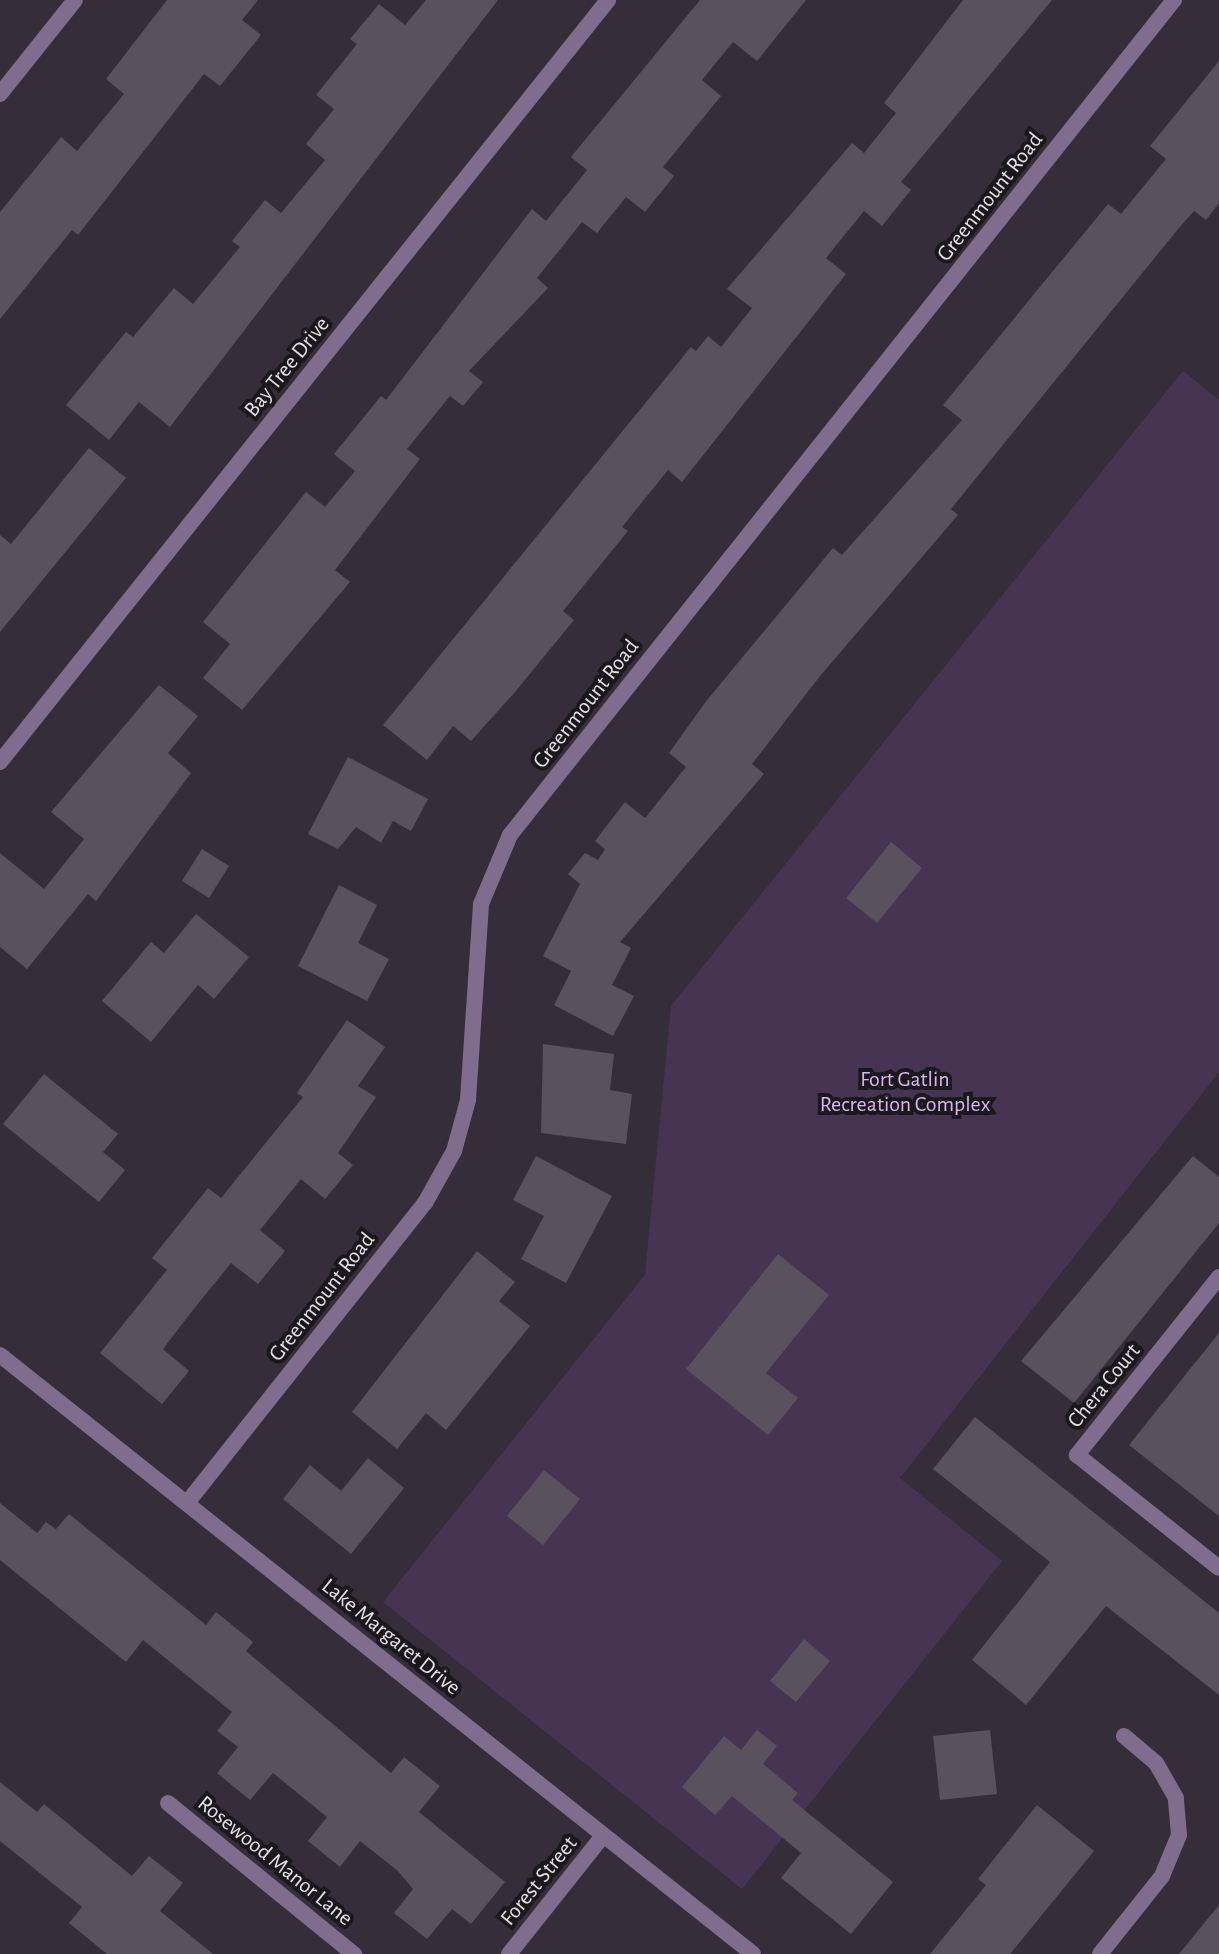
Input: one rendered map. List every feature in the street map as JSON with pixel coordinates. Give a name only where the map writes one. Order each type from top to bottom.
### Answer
[{"type":"street","points":[[0,94],[75,0]]},
{"type":"street","name":"Bay Tree Drive","points":[[0,762],[608,0]]},
{"type":"street","name":"Greenmount Road","points":[[187,1503],[425,1203],[454,1151],[468,1100],[481,904],[510,835],[1174,0]]},
{"type":"street","name":"Chera Court","points":[[1219,1277],[1077,1455],[1219,1568]]},
{"type":"street","name":"Lake Margaret Drive","points":[[0,1355],[753,1954]]},
{"type":"street","points":[[1100,1954],[1162,1876],[1179,1835],[1176,1798],[1156,1763],[1124,1736]]},
{"type":"street","name":"Rosewood Manor Lane","points":[[168,1803],[354,1954]]},
{"type":"street","name":"Forest Street","points":[[509,1954],[603,1836]]},
{"type":"green space","name":"Fort Gatlin Recreation Complex","points":[[1183,371],[1219,400],[1219,1072],[900,1478],[1002,1561],[742,1889],[383,1602],[645,1275],[671,1006]]},
{"type":"building","points":[[167,0],[258,0],[242,20],[261,35],[220,86],[204,74],[78,235],[72,230],[0,319],[0,212],[61,137],[77,151],[124,94],[106,79]]},
{"type":"building","points":[[426,0],[498,0],[170,427],[139,402],[109,440],[66,405],[126,332],[133,337],[174,288],[193,304],[240,247],[232,241],[265,200],[281,213],[325,160],[306,144],[334,109],[316,95],[357,44],[350,39],[379,4],[405,25]]},
{"type":"building","points":[[700,0],[806,0],[757,61],[733,42],[702,80],[721,96],[663,167],[674,176],[645,212],[626,197],[597,233],[582,222],[537,278],[548,288],[469,371],[483,382],[463,406],[450,396],[407,449],[420,459],[335,570],[350,582],[242,710],[203,678],[230,644],[203,622],[306,492],[325,507],[355,471],[334,454],[381,396],[386,400],[532,209],[546,221],[587,170],[571,157]]},
{"type":"building","points":[[963,0],[1052,0],[901,182],[911,190],[882,226],[864,211],[826,258],[846,274],[682,482],[668,470],[622,527],[628,531],[563,611],[574,620],[515,692],[471,741],[453,726],[427,760],[383,725],[691,347],[696,351],[708,336],[721,347],[752,308],[727,289],[852,143],[864,153],[896,113],[884,103]]},
{"type":"building","points":[[1219,61],[1219,203],[1206,220],[1194,211],[1178,229],[951,509],[958,515],[820,676],[752,764],[764,774],[620,942],[631,948],[612,985],[634,996],[613,1036],[554,1005],[571,971],[543,956],[580,884],[568,874],[585,853],[598,860],[605,849],[595,841],[625,802],[645,818],[686,767],[669,753],[707,700],[833,548],[842,555],[962,420],[943,405],[1108,204],[1121,214],[1166,159],[1150,146]]},
{"type":"building","points":[[89,448],[126,478],[0,632],[0,535],[11,544]]},
{"type":"building","points":[[159,685],[198,716],[168,753],[191,773],[96,901],[88,894],[27,969],[0,947],[0,853],[44,889],[84,839],[51,812]]},
{"type":"building","points":[[348,757],[428,799],[411,831],[393,821],[381,843],[356,827],[338,849],[308,834]]},
{"type":"building","points":[[891,842],[922,868],[877,923],[846,898]]},
{"type":"building","points":[[202,849],[229,866],[209,898],[182,881]]},
{"type":"building","points":[[339,885],[377,905],[358,943],[389,959],[367,1001],[298,966]]},
{"type":"building","points":[[196,914],[249,957],[214,999],[198,985],[151,1042],[102,1001],[151,942],[164,953]]},
{"type":"building","points":[[347,1020],[385,1047],[358,1086],[376,1097],[338,1153],[353,1165],[325,1199],[301,1179],[260,1230],[285,1251],[258,1284],[231,1263],[189,1315],[163,1349],[189,1371],[162,1404],[100,1353],[167,1270],[152,1258],[208,1188],[221,1198],[303,1097],[297,1093]]},
{"type":"building","points":[[543,1044],[614,1054],[610,1090],[632,1094],[626,1144],[541,1133]]},
{"type":"building","points":[[44,1074],[118,1134],[103,1152],[125,1170],[99,1202],[3,1124]]},
{"type":"building","points":[[536,1156],[612,1196],[566,1283],[521,1259],[544,1216],[513,1200]]},
{"type":"building","points":[[1193,1156],[1219,1177],[1219,1223],[1074,1403],[1021,1361]]},
{"type":"building","points":[[477,1251],[515,1282],[499,1301],[530,1326],[446,1430],[426,1413],[397,1449],[352,1412]]},
{"type":"building","points":[[778,1254],[829,1295],[766,1373],[798,1398],[768,1435],[686,1369]]},
{"type":"building","points":[[1219,1333],[1219,1516],[1129,1445]]},
{"type":"building","points":[[975,1417],[1219,1613],[1219,1695],[1106,1606],[1026,1705],[972,1660],[1050,1562],[933,1469]]},
{"type":"building","points":[[368,1458],[404,1488],[351,1554],[283,1499],[310,1465],[341,1491]]},
{"type":"building","points":[[544,1470],[580,1499],[543,1545],[507,1516]]},
{"type":"building","points":[[0,1503],[37,1533],[46,1522],[56,1529],[69,1514],[206,1625],[216,1612],[253,1642],[246,1651],[391,1773],[404,1757],[440,1786],[419,1812],[505,1882],[471,1924],[452,1909],[427,1939],[394,1913],[413,1889],[398,1871],[360,1841],[340,1867],[308,1841],[327,1817],[273,1773],[250,1800],[217,1773],[238,1747],[217,1731],[232,1712],[143,1640],[126,1662],[0,1560]]},
{"type":"building","points":[[804,1639],[830,1661],[796,1702],[770,1681]]},
{"type":"building","points":[[757,1730],[777,1746],[763,1764],[798,1793],[792,1800],[893,1882],[851,1934],[781,1878],[801,1853],[732,1796],[715,1815],[682,1787],[724,1736],[741,1750]]},
{"type":"building","points":[[990,1730],[997,1794],[940,1800],[933,1736]]},
{"type":"building","points":[[0,1782],[37,1812],[44,1804],[132,1876],[149,1856],[183,1883],[160,1911],[213,1954],[107,1954],[69,1923],[82,1907],[0,1841]]},
{"type":"building","points":[[1037,1805],[1094,1851],[1010,1954],[930,1954],[986,1885],[978,1879]]},
{"type":"building","points":[[1219,1905],[1219,1954],[1179,1954]]}]
